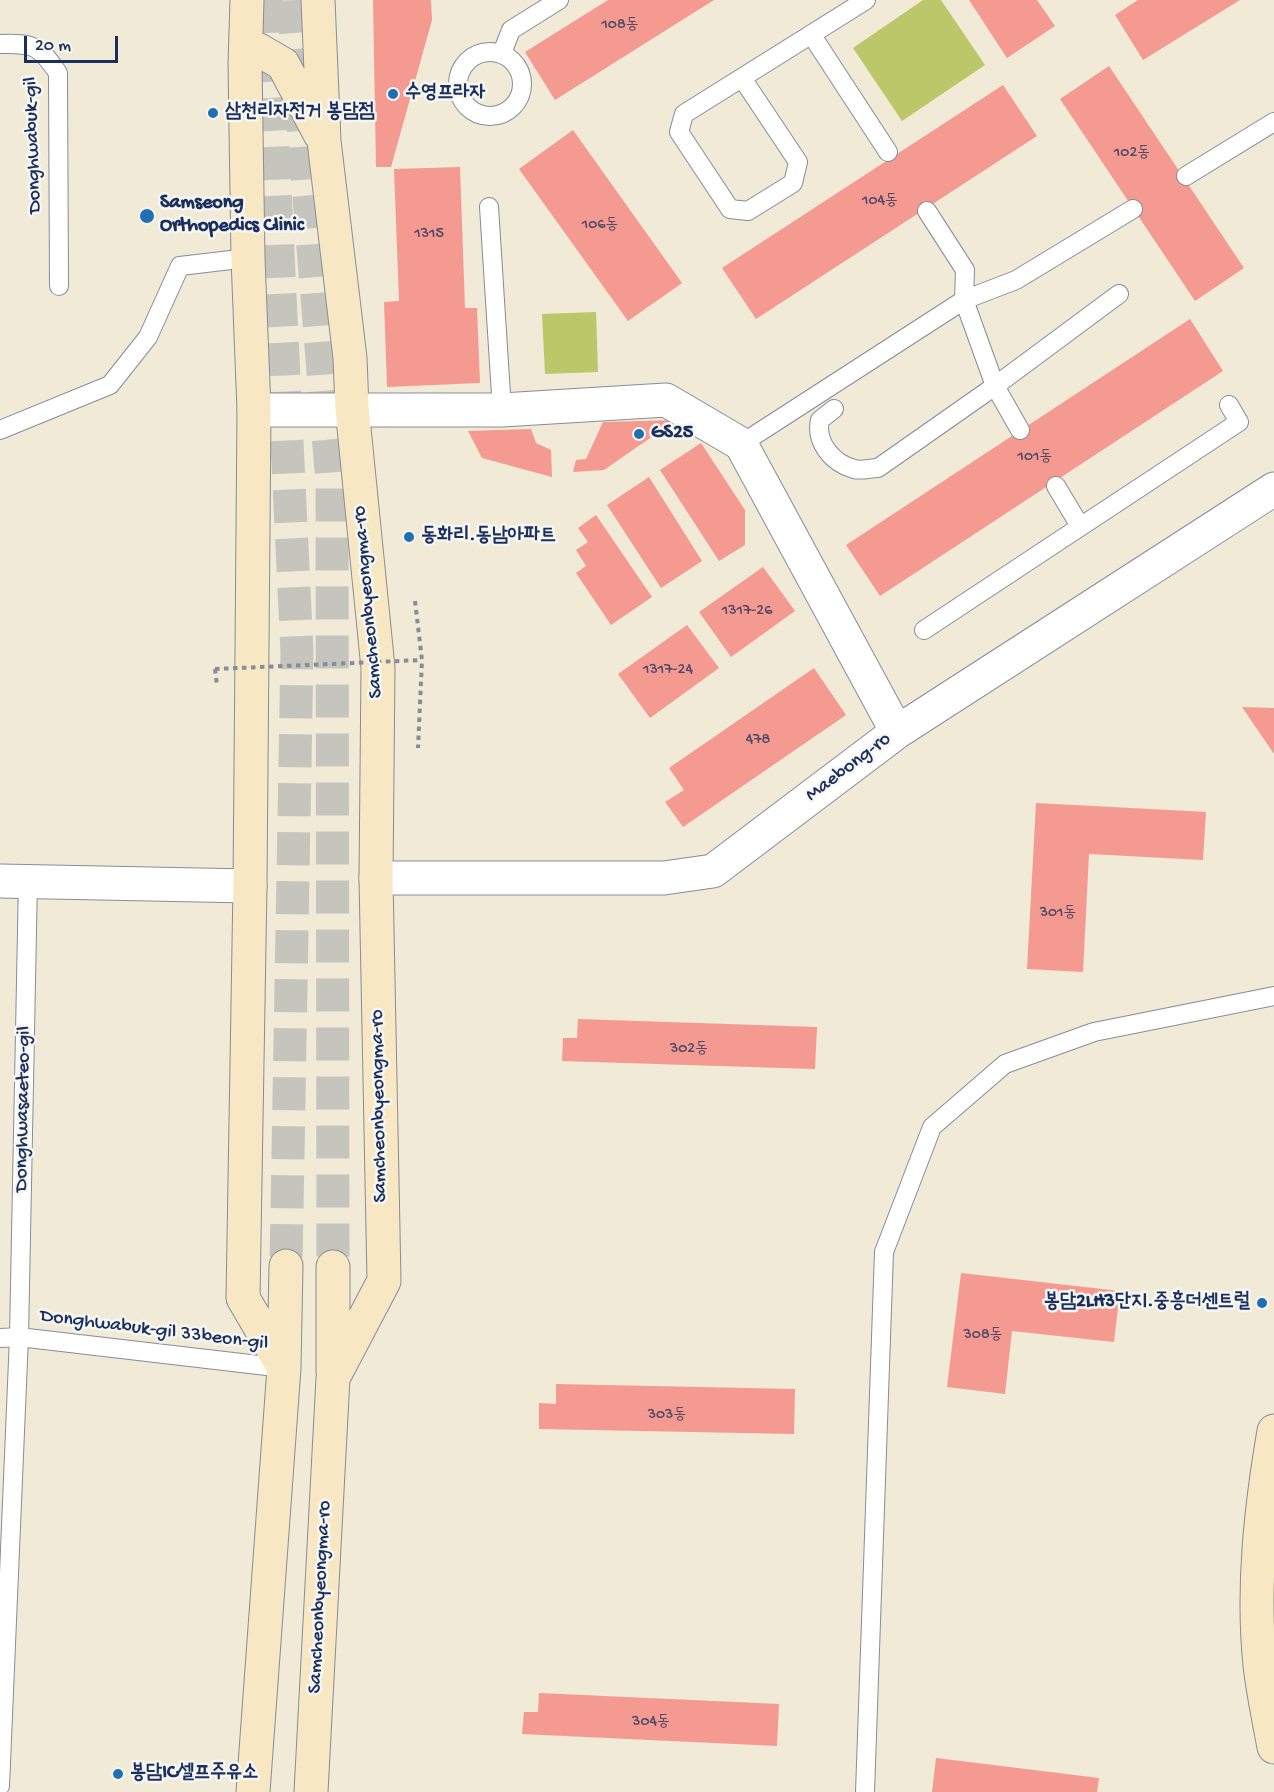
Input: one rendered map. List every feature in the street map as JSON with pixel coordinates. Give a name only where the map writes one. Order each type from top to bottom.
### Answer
[{"type":"main road","points":[[247,0],[245,64],[248,258],[254,410],[250,886],[243,1298],[284,1368]]},
{"type":"main road","name":"Samcheonbyeongma-ro","points":[[311,1792],[333,1378],[384,1281],[376,878],[378,668],[352,408],[350,358],[324,141],[318,0]]},
{"type":"main road","points":[[245,64],[259,50],[283,64],[324,141]]},
{"type":"main road","points":[[253,1792],[284,1368],[286,1266]]},
{"type":"main road","points":[[333,1267],[333,1378]]},
{"type":"main road","points":[[1274,1431],[1262,1515],[1257,1618],[1260,1666],[1274,1747]]},
{"type":"street","points":[[254,410],[352,408],[502,410],[666,400],[741,444],[897,732]]},
{"type":"street","name":"Maebong-ro","points":[[376,878],[664,878],[713,871],[897,732],[1274,489]]},
{"type":"street","name":"Donghwasaeteo-gil","points":[[14,880],[250,886]]},
{"type":"lane","points":[[502,53],[511,30],[559,0]]},
{"type":"lane","points":[[742,78],[798,162],[793,183],[748,211],[730,209],[679,132],[684,114],[866,0]]},
{"type":"lane","points":[[811,34],[888,152]]},
{"type":"lane","name":"Donghwabuk-gil","points":[[0,44],[29,44],[45,54],[58,73],[59,286]]},
{"type":"lane","points":[[1186,176],[1274,122]]},
{"type":"lane","points":[[489,207],[502,410]]},
{"type":"lane","points":[[741,444],[964,300],[1016,280],[1133,209]]},
{"type":"lane","points":[[927,212],[965,270],[964,300],[995,386],[1020,430]]},
{"type":"lane","points":[[0,430],[110,385],[148,337],[180,266],[248,258]]},
{"type":"lane","points":[[834,409],[820,420],[817,432],[829,454],[855,469],[878,468],[995,386],[1119,294]]},
{"type":"lane","points":[[924,630],[1239,422],[1229,405]]},
{"type":"lane","points":[[1056,486],[1080,526]]},
{"type":"lane","name":"Donghwasaeteo-gil","points":[[14,880],[19,1337]]},
{"type":"lane","points":[[865,1792],[884,1252],[932,1126],[1005,1064],[1094,1032],[1274,996]]},
{"type":"lane","name":"Donghwabuk-gil 33beon-gil","points":[[0,1786],[19,1337]]},
{"type":"lane","name":"Donghwabuk-gil 33beon-gil","points":[[0,1338],[19,1337],[284,1368]]},
{"type":"path","points":[[415,601],[422,660],[418,748]]},
{"type":"path","points":[[215,669],[422,660]]},
{"type":"green space","points":[[923,0],[941,0],[985,65],[902,121],[853,48]]},
{"type":"green space","points":[[596,312],[598,372],[545,374],[542,314]]},
{"type":"building","name":"수영프라자","points":[[373,0],[431,0],[432,20],[391,167],[376,167]]},
{"type":"building","points":[[608,0],[714,0],[555,100],[525,52]]},
{"type":"building","points":[[969,0],[1037,0],[1055,26],[1007,58]]},
{"type":"building","points":[[1138,0],[1240,0],[1143,60],[1115,15]]},
{"type":"building","points":[[1109,66],[1244,268],[1195,301],[1060,99]]},
{"type":"building","points":[[1003,85],[1037,136],[756,319],[722,268]]},
{"type":"building","points":[[573,130],[682,283],[628,321],[519,169]]},
{"type":"building","points":[[460,167],[465,308],[477,308],[480,383],[387,387],[384,302],[399,301],[394,169]]},
{"type":"building","points":[[1190,319],[1223,371],[880,596],[846,545]]},
{"type":"building","points":[[676,420],[604,470],[573,472],[576,460],[586,459],[603,422]]},
{"type":"building","points":[[531,429],[536,443],[551,450],[552,477],[482,458],[468,431]]},
{"type":"building","points":[[701,443],[745,510],[745,545],[719,561],[660,470]]},
{"type":"building","points":[[649,477],[702,561],[661,588],[607,505]]},
{"type":"building","points":[[596,515],[652,597],[611,625],[576,573],[586,566],[576,550],[588,542],[578,528]]},
{"type":"building","points":[[763,567],[795,611],[731,657],[699,612]]},
{"type":"building","points":[[687,625],[719,668],[650,718],[618,674]]},
{"type":"building","points":[[814,668],[846,715],[683,827],[665,802],[684,790],[669,768]]},
{"type":"building","points":[[1242,707],[1274,708],[1274,754]]},
{"type":"building","points":[[1036,803],[1206,812],[1203,860],[1089,854],[1083,972],[1027,969]]},
{"type":"building","points":[[578,1019],[817,1027],[815,1069],[562,1061],[563,1038],[577,1038]]},
{"type":"building","points":[[961,1273],[1120,1291],[1114,1342],[1012,1331],[1005,1394],[947,1387]]},
{"type":"building","points":[[556,1384],[795,1389],[794,1434],[539,1429],[539,1403],[556,1404]]},
{"type":"building","points":[[539,1693],[779,1704],[777,1746],[522,1734],[524,1712],[538,1712]]},
{"type":"building","points":[[936,1758],[1099,1778],[1097,1792],[932,1792]]},
{"type":"tunnel","points":[[266,0],[297,652],[286,1266]]},
{"type":"tunnel","points":[[293,0],[332,483],[333,1267]]},
{"type":"place","name":"수영프라자","points":[[393,94]]},
{"type":"place","name":"삼천리자전거 봉담점","points":[[213,113]]},
{"type":"place","name":"Samseong Orthopedics Clinic","points":[[147,216]]},
{"type":"place","name":"GS25","points":[[639,434]]},
{"type":"place","name":"동화리.동남아파트","points":[[409,537]]},
{"type":"place","name":"봉담2LH3단지.중흥더센트럴","points":[[1262,1303]]},
{"type":"place","name":"봉담IC셀프주유소","points":[[118,1774]]}]
